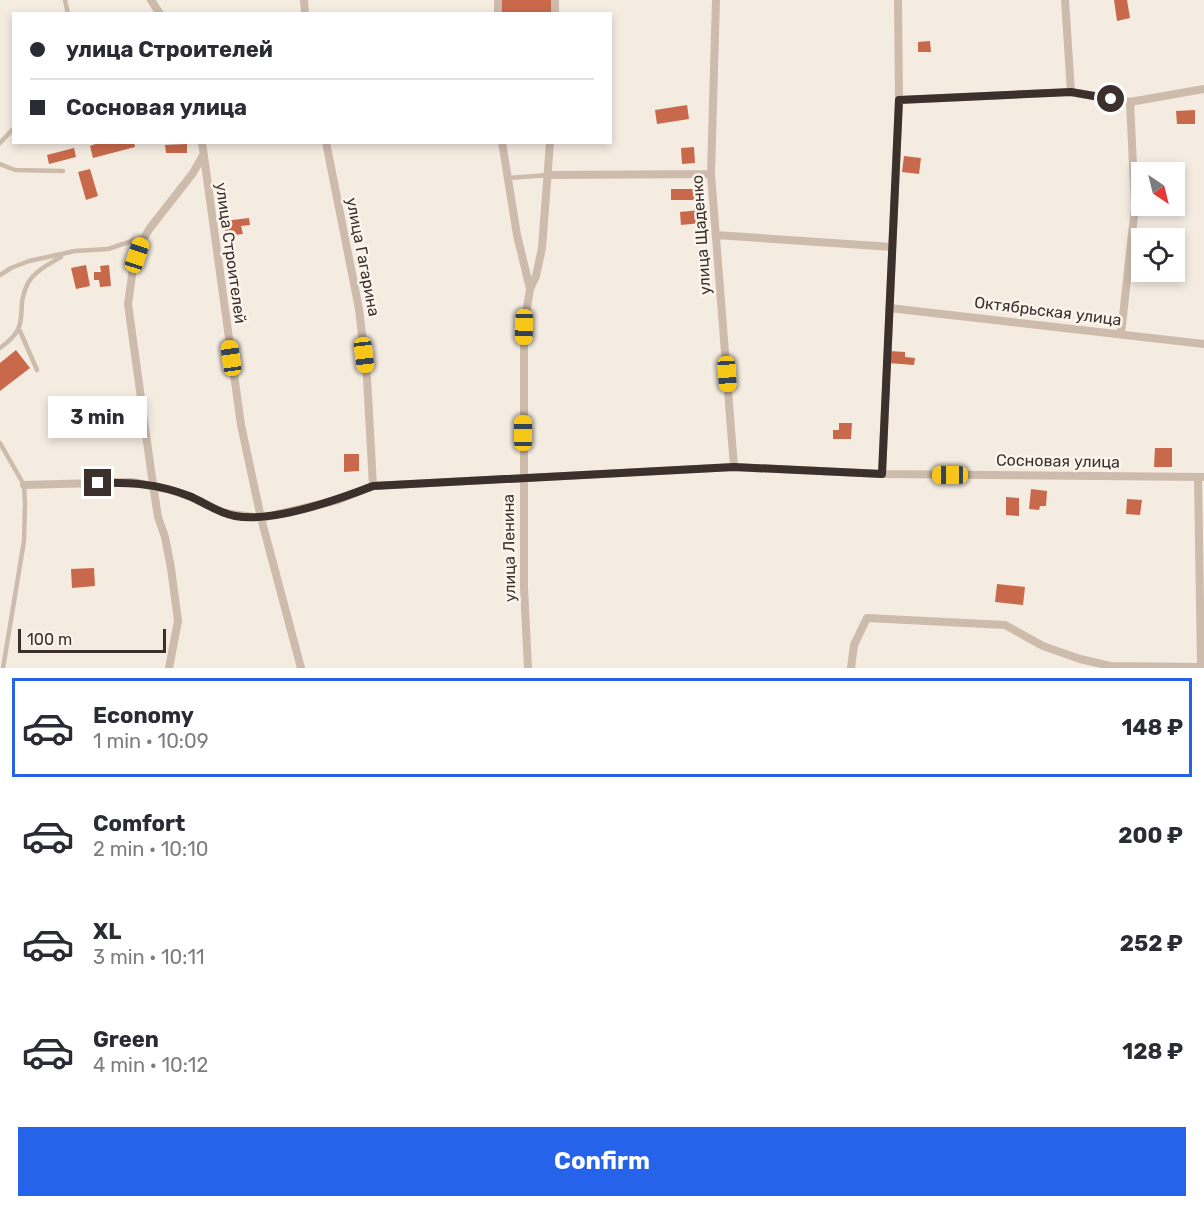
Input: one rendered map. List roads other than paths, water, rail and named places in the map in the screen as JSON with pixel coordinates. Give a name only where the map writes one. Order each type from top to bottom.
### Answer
[{"type":"street","name":"улица Щаденко","points":[[716,0],[711,174],[734,467]]},
{"type":"street","points":[[882,474],[899,100],[898,0]]},
{"type":"street","points":[[1065,0],[1071,92]]},
{"type":"street","points":[[899,100],[1071,92],[1130,102],[1204,89]]},
{"type":"street","points":[[1121,334],[1135,207],[1130,102]]},
{"type":"street","name":"улица Строителей","points":[[201,144],[241,425],[261,518],[301,668]]},
{"type":"street","name":"улица Гагарина","points":[[326,144],[358,309],[367,378],[373,486]]},
{"type":"street","points":[[502,144],[517,235],[530,289]]},
{"type":"street","name":"улица Ленина","points":[[528,668],[523,477],[524,327],[530,289],[536,276],[542,248],[550,144]]},
{"type":"street","name":"улица Строителей","points":[[169,668],[178,621],[169,558],[158,517],[128,304],[133,268],[145,237],[193,173],[202,157]]},
{"type":"street","points":[[549,175],[711,174]]},
{"type":"street","points":[[716,236],[892,247]]},
{"type":"street","name":"Октябрьская улица","points":[[889,308],[1204,344]]},
{"type":"street","name":"Сосновая улица","points":[[24,485],[132,482],[153,485],[191,497],[224,513],[261,518],[338,500],[373,486],[734,467],[882,474],[1201,477]]},
{"type":"street","points":[[851,668],[854,645],[867,618],[1005,625],[1043,646],[1080,659],[1110,666],[1203,667],[1201,477]]},
{"type":"lane","points":[[0,143],[12,130]]},
{"type":"lane","points":[[0,164],[15,170],[63,171]]},
{"type":"lane","points":[[508,178],[549,175]]},
{"type":"lane","points":[[0,275],[29,261],[108,249],[145,237]]},
{"type":"lane","points":[[37,370],[20,331],[24,294],[29,281],[38,272],[66,254]]},
{"type":"lane","points":[[0,348],[20,331]]},
{"type":"lane","points":[[0,442],[24,485],[24,542],[3,668]]}]
